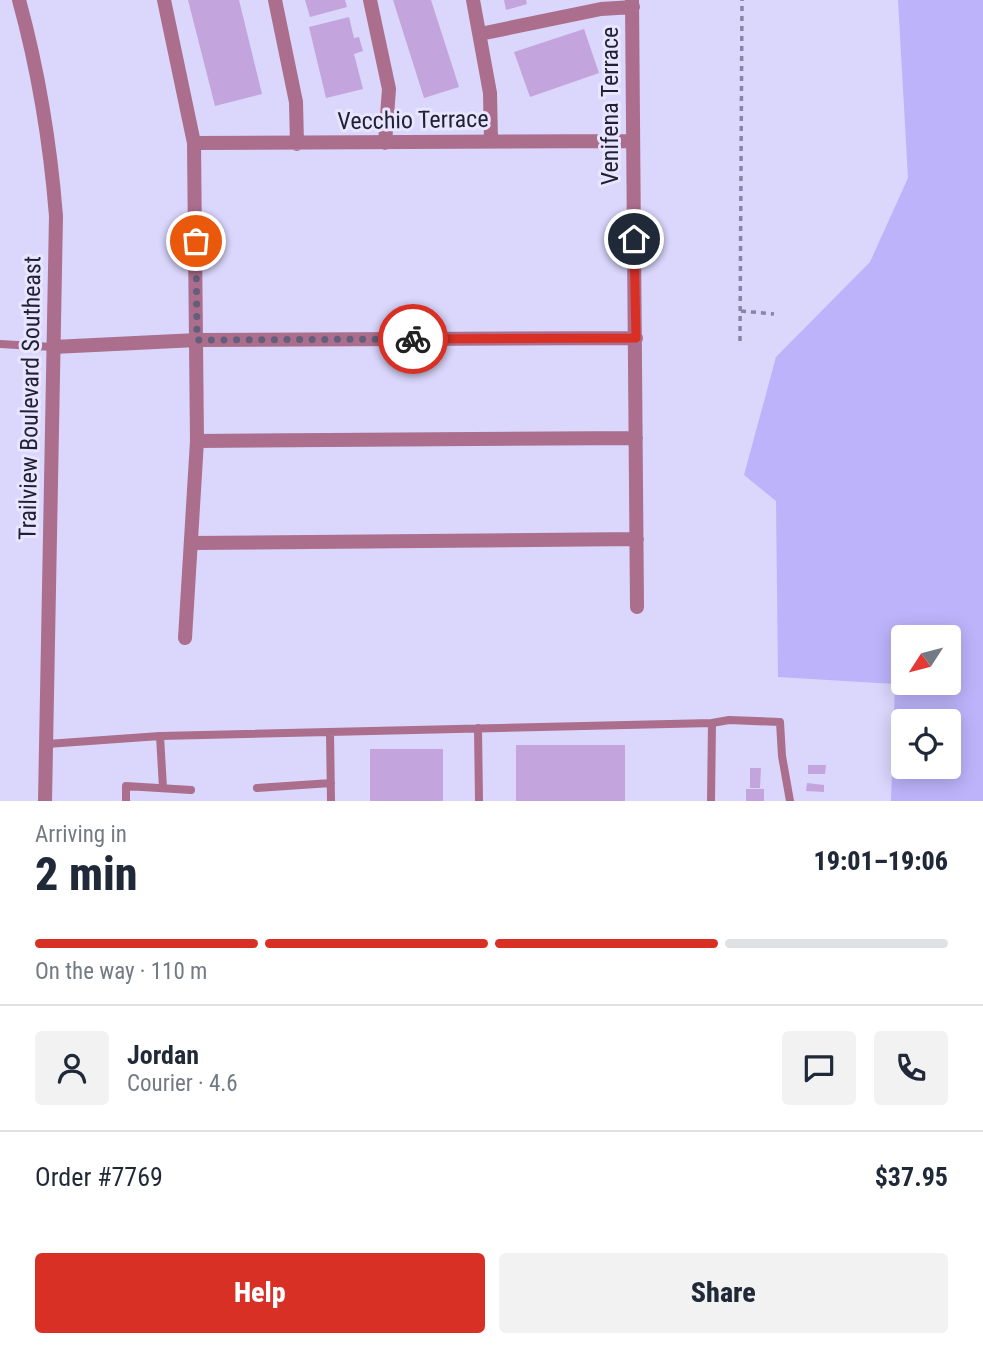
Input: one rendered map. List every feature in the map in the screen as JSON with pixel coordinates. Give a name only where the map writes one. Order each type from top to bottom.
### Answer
[{"type":"street","name":"Trailview Boulevard Southeast","points":[[19,0],[36,59],[50,134],[56,216],[45,801]]},
{"type":"street","points":[[164,0],[194,143],[197,440],[185,638]]},
{"type":"street","points":[[275,0],[296,102],[297,144]]},
{"type":"street","points":[[370,0],[388,89],[386,143]]},
{"type":"street","points":[[473,0],[490,93],[491,141]]},
{"type":"street","points":[[481,34],[632,4]]},
{"type":"street","name":"Venifena Terrace","points":[[632,4],[637,607]]},
{"type":"street","name":"Vecchio Terrace","points":[[194,143],[633,141]]},
{"type":"street","points":[[53,347],[197,340],[636,338]]},
{"type":"street","points":[[197,440],[636,438]]},
{"type":"street","points":[[191,543],[637,539]]},
{"type":"lane","points":[[0,344],[53,347]]},
{"type":"lane","points":[[47,744],[160,736],[780,722],[782,756],[790,801]]},
{"type":"lane","points":[[711,801],[712,723]]},
{"type":"lane","points":[[478,728],[479,801]]},
{"type":"lane","points":[[330,732],[331,801]]},
{"type":"lane","points":[[160,736],[163,788]]},
{"type":"lane","points":[[257,788],[331,783]]},
{"type":"lane","points":[[126,801],[126,786],[191,790]]},
{"type":"path","points":[[740,341],[742,0]]},
{"type":"path","points":[[741,311],[774,314]]},
{"type":"shaded area","points":[[898,0],[983,0],[983,801],[891,801],[892,779],[961,779],[961,709],[894,709],[895,695],[961,695],[961,625],[891,625],[891,684],[778,677],[776,501],[744,475],[776,357],[870,262],[908,178]]},
{"type":"building","points":[[188,0],[239,0],[262,94],[215,106]]},
{"type":"building","points":[[305,0],[345,0],[347,7],[310,17]]},
{"type":"building","points":[[393,0],[431,0],[459,87],[424,98]]},
{"type":"building","points":[[504,0],[526,0],[527,4],[506,10]]},
{"type":"building","points":[[349,17],[354,38],[359,37],[363,51],[354,54],[363,89],[326,98],[309,27]]},
{"type":"building","points":[[584,29],[599,73],[530,97],[514,52]]},
{"type":"building","points":[[516,745],[625,745],[625,801],[516,801]]},
{"type":"building","points":[[370,749],[443,749],[443,801],[370,801]]},
{"type":"building","points":[[808,765],[826,765],[825,774],[808,774]]},
{"type":"building","points":[[750,768],[761,768],[760,788],[750,788]]},
{"type":"building","points":[[807,783],[824,785],[824,792],[806,791]]},
{"type":"building","points":[[746,789],[764,789],[764,801],[746,801]]},
{"type":"way so far","points":[[196,241],[197,340],[413,339]]},
{"type":"route","points":[[413,339],[636,338],[634,239]]}]
